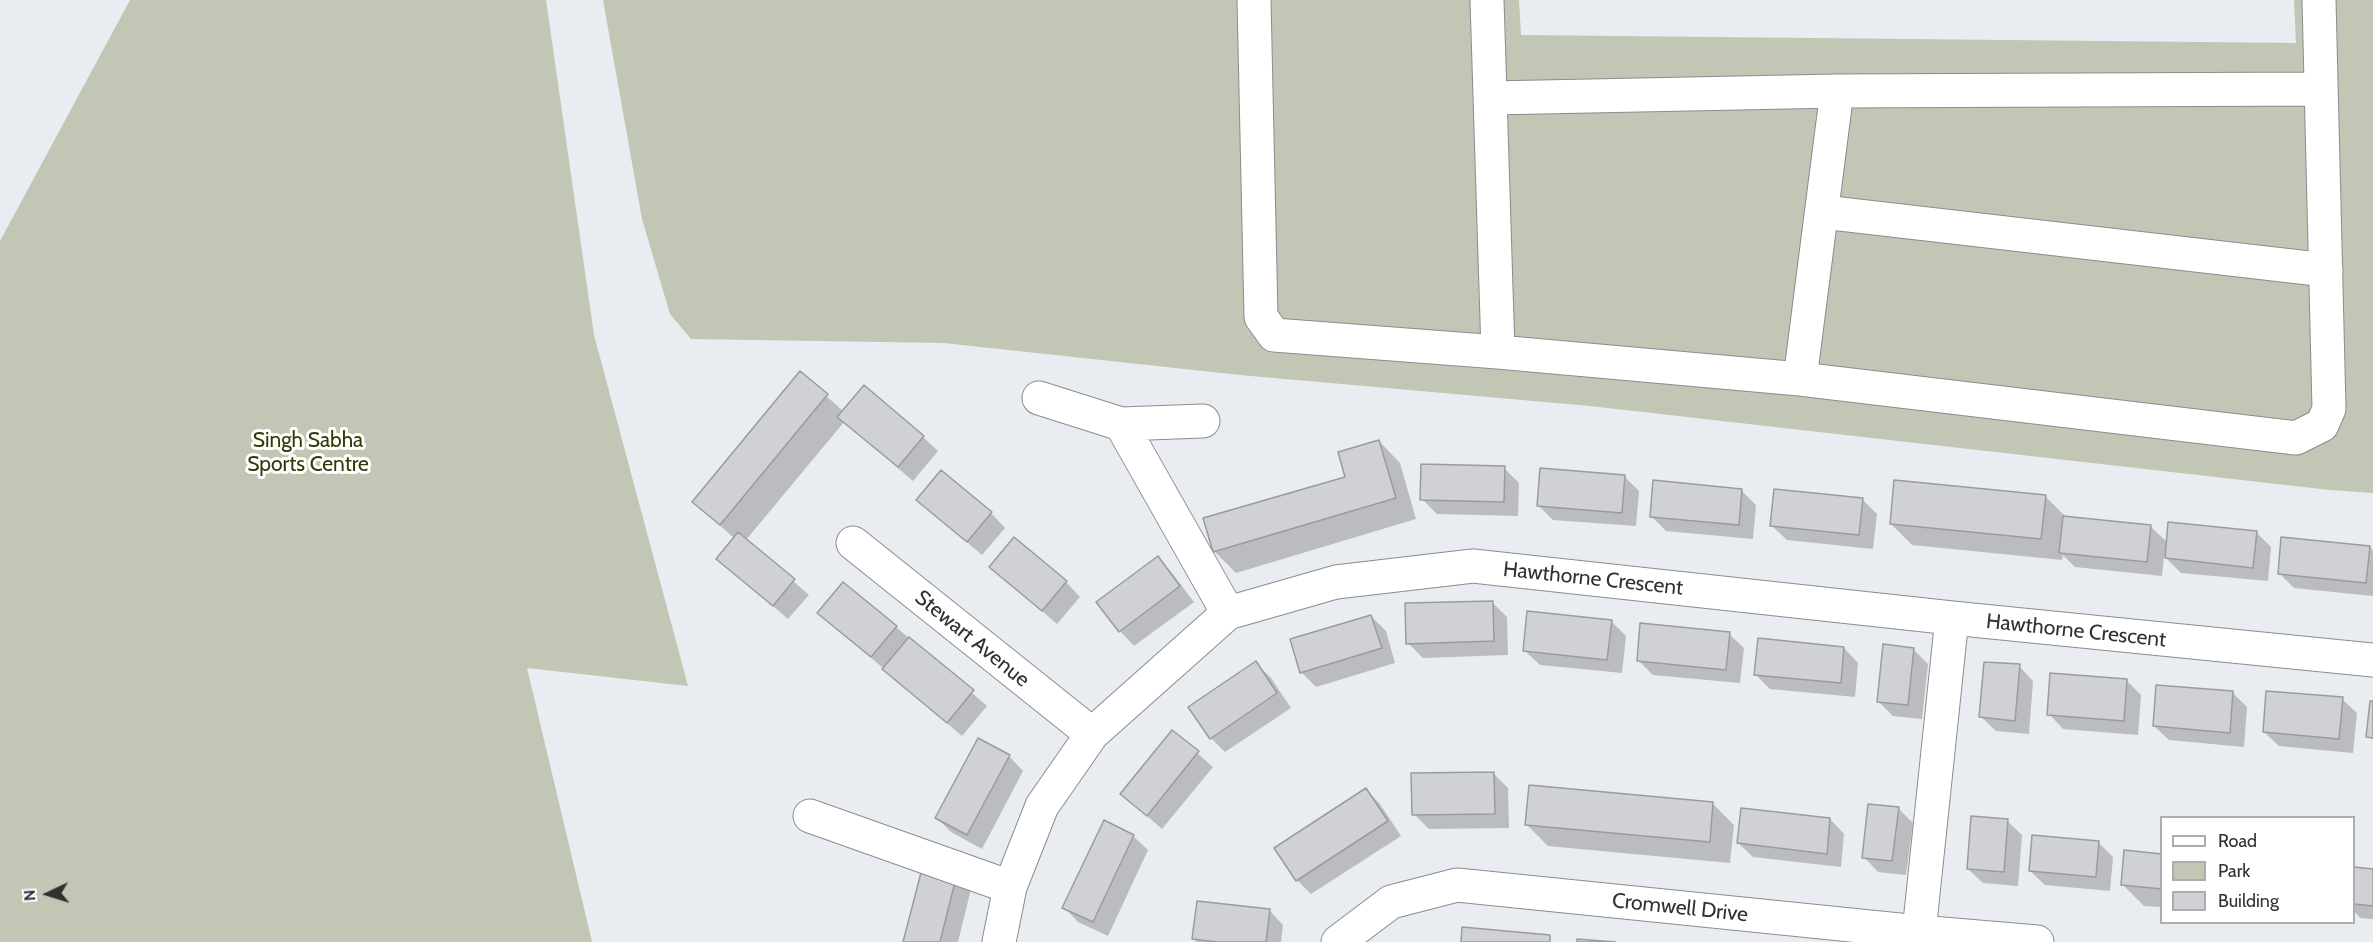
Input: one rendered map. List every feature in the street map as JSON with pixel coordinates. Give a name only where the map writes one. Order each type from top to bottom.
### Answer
[{"type":"street","points":[[1254,0],[1261,317],[1274,335],[1800,379],[2296,438],[2322,425],[2329,409],[2319,0]]},
{"type":"street","points":[[1487,0],[1498,352]]},
{"type":"street","points":[[1491,98],[1837,91],[2321,88]]},
{"type":"street","points":[[1800,379],[1837,91]]},
{"type":"street","points":[[1823,212],[2326,270]]},
{"type":"street","points":[[1039,398],[1121,424],[1203,421]]},
{"type":"street","points":[[1121,424],[1228,613]]},
{"type":"street","name":"Stewart Avenue","points":[[853,543],[1092,734]]},
{"type":"street","name":"Hawthorne Crescent","points":[[999,942],[1010,887],[1042,806],[1092,734],[1228,613],[1336,582],[1473,566],[1952,618],[2373,660]]},
{"type":"street","points":[[1919,932],[1952,618]]},
{"type":"street","points":[[810,816],[1010,887]]},
{"type":"street","name":"Cromwell Drive","points":[[1338,942],[1391,902],[1457,885],[2037,942]]},
{"type":"green space","name":"Singh Sabha Sports Centre","points":[[130,0],[546,0],[594,335],[688,686],[527,668],[592,942],[0,942],[0,241]]},
{"type":"green space","points":[[603,0],[1519,0],[1521,35],[2296,43],[2294,0],[2373,0],[2373,493],[1590,406],[1240,375],[944,343],[691,339],[670,314],[642,219]]},
{"type":"building","points":[[800,371],[828,394],[720,525],[692,502]]},
{"type":"building","points":[[864,385],[924,436],[898,467],[837,417]]},
{"type":"building","points":[[1379,440],[1396,498],[1213,552],[1203,518],[1345,477],[1338,452]]},
{"type":"building","points":[[1421,464],[1505,466],[1504,502],[1420,500]]},
{"type":"building","points":[[1540,468],[1625,475],[1622,513],[1537,506]]},
{"type":"building","points":[[941,470],[992,512],[967,542],[916,500]]},
{"type":"building","points":[[1653,480],[1742,489],[1739,525],[1650,517]]},
{"type":"building","points":[[1894,480],[2046,495],[2041,539],[1890,524]]},
{"type":"building","points":[[1774,489],[1863,498],[1859,535],[1770,526]]},
{"type":"building","points":[[2063,516],[2151,525],[2147,562],[2059,553]]},
{"type":"building","points":[[2168,522],[2257,531],[2253,568],[2165,558]]},
{"type":"building","points":[[738,532],[795,579],[773,606],[716,559]]},
{"type":"building","points":[[1014,537],[1067,581],[1042,611],[989,567]]},
{"type":"building","points":[[2281,537],[2370,546],[2366,583],[2278,574]]},
{"type":"building","points":[[1158,556],[1180,586],[1119,632],[1096,602]]},
{"type":"building","points":[[843,582],[897,626],[871,657],[817,613]]},
{"type":"building","points":[[1493,601],[1494,641],[1406,644],[1405,603]]},
{"type":"building","points":[[1527,611],[1612,620],[1607,660],[1523,651]]},
{"type":"building","points":[[1371,615],[1382,648],[1300,673],[1290,639]]},
{"type":"building","points":[[1640,623],[1730,632],[1726,670],[1637,661]]},
{"type":"building","points":[[909,637],[974,690],[947,723],[882,669]]},
{"type":"building","points":[[1758,638],[1844,647],[1841,683],[1754,675]]},
{"type":"building","points":[[1883,644],[1914,648],[1908,705],[1877,702]]},
{"type":"building","points":[[1256,661],[1277,693],[1210,739],[1188,707]]},
{"type":"building","points":[[1984,662],[2020,664],[2015,721],[1979,717]]},
{"type":"building","points":[[2050,673],[2127,679],[2124,721],[2047,715]]},
{"type":"building","points":[[2156,685],[2233,691],[2230,733],[2153,726]]},
{"type":"building","points":[[2266,691],[2343,697],[2339,739],[2263,732]]},
{"type":"building","points":[[2370,701],[2373,701],[2373,738],[2366,737]]},
{"type":"building","points":[[1172,730],[1199,751],[1147,816],[1120,794]]},
{"type":"building","points":[[978,738],[1010,755],[967,835],[935,818]]},
{"type":"building","points":[[1494,772],[1495,814],[1412,815],[1411,773]]},
{"type":"building","points":[[1529,785],[1713,802],[1710,842],[1525,825]]},
{"type":"building","points":[[1366,788],[1388,821],[1296,881],[1274,848]]},
{"type":"building","points":[[1868,804],[1899,807],[1892,861],[1862,858]]},
{"type":"building","points":[[1741,808],[1830,818],[1827,854],[1737,843]]},
{"type":"building","points":[[1971,816],[2008,819],[2004,872],[1967,869]]},
{"type":"building","points":[[1104,820],[1134,835],[1093,922],[1062,908]]},
{"type":"building","points":[[2032,835],[2099,841],[2096,877],[2029,871]]},
{"type":"building","points":[[2124,850],[2160,854],[2160,889],[2121,885]]},
{"type":"building","points":[[923,865],[957,874],[940,942],[903,942]]},
{"type":"building","points":[[2355,867],[2373,869],[2373,906],[2355,904]]},
{"type":"building","points":[[1197,901],[1270,909],[1266,942],[1219,942],[1192,939]]},
{"type":"building","points":[[1462,927],[1550,935],[1550,942],[1461,942]]},
{"type":"building","points":[[1577,939],[1616,942],[1577,942]]}]
